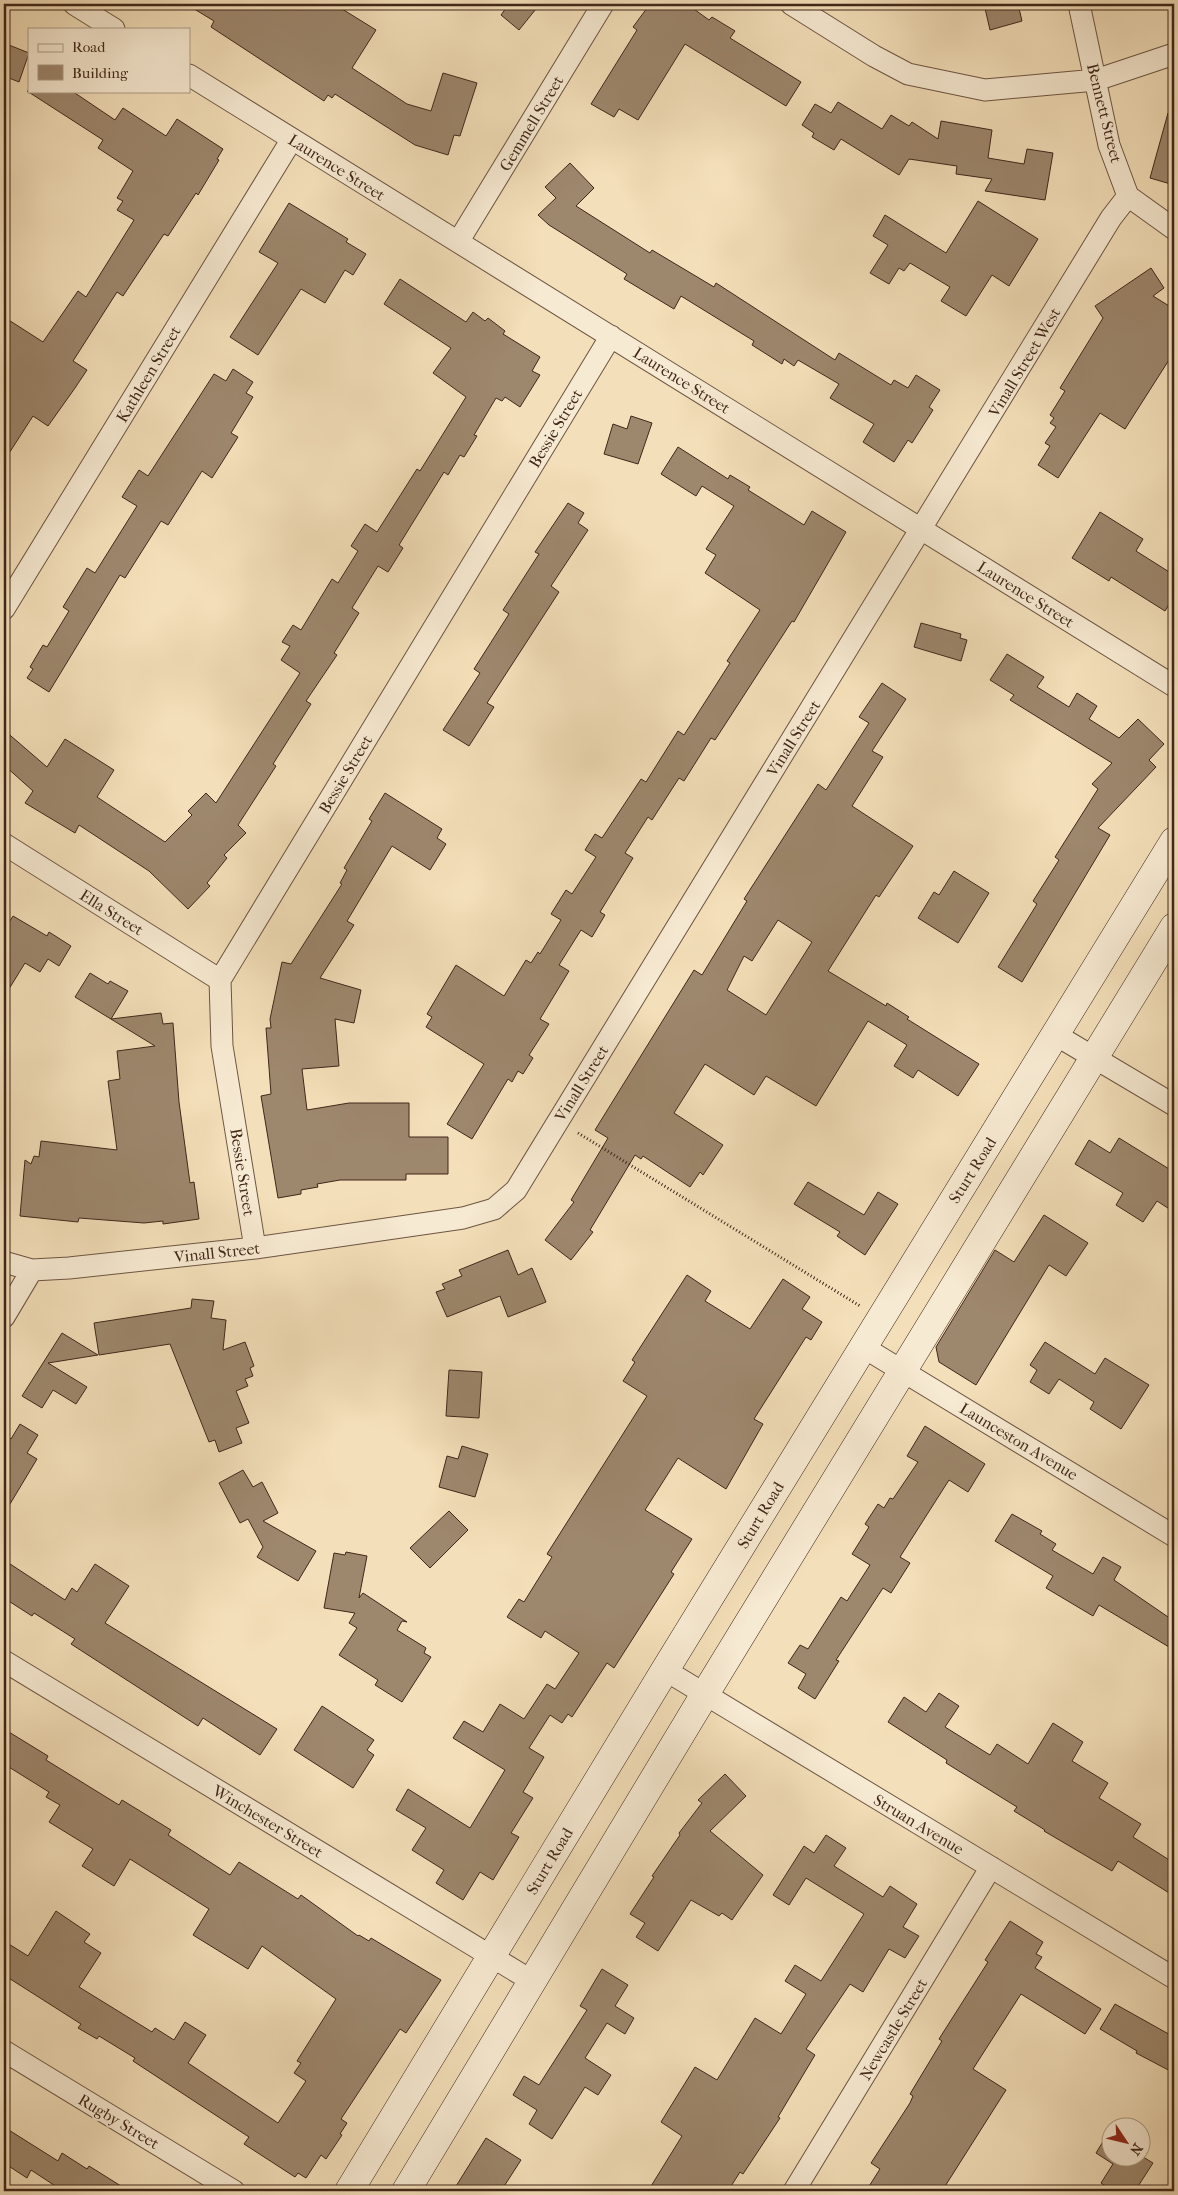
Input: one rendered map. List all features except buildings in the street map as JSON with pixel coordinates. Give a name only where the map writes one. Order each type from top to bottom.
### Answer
[{"type":"main road","name":"Sturt Road","points":[[350,2191],[664,1670],[1174,841]]},
{"type":"main road","points":[[406,2191],[705,1694],[1174,927]]},
{"type":"street","points":[[74,4],[112,28]]},
{"type":"street","name":"Gemmell Street","points":[[458,242],[603,4]]},
{"type":"street","points":[[791,4],[874,56],[908,74],[985,90],[1096,80],[1174,54]]},
{"type":"street","name":"Bennett Street","points":[[1079,4],[1109,145],[1128,196]]},
{"type":"street","name":"Laurence Street","points":[[190,76],[1174,686]]},
{"type":"street","name":"Kathleen Street","points":[[4,609],[292,139]]},
{"type":"street","points":[[1128,196],[1174,229]]},
{"type":"street","name":"Vinall Street West","points":[[922,529],[1111,218],[1128,196]]},
{"type":"street","name":"Bessie Street","points":[[255,1248],[222,1046],[220,980],[611,336]]},
{"type":"street","name":"Vinall Street","points":[[4,1262],[32,1270],[68,1268],[255,1248],[463,1218],[494,1208],[516,1190],[922,529]]},
{"type":"street","name":"Ella Street","points":[[4,844],[220,980]]},
{"type":"street","points":[[1056,1035],[1174,1105]]},
{"type":"street","points":[[4,1317],[32,1270]]},
{"type":"street","name":"Launceston Avenue","points":[[863,1347],[1174,1536]]},
{"type":"street","name":"Winchester Street","points":[[4,1661],[532,1981]]},
{"type":"street","name":"Struan Avenue","points":[[664,1670],[1174,1978]]},
{"type":"street","name":"Newcastle Street","points":[[794,2191],[991,1867]]},
{"type":"street","name":"Rugby Street","points":[[4,2051],[234,2191]]},
{"type":"path","points":[[558,1121],[881,1318]]}]
